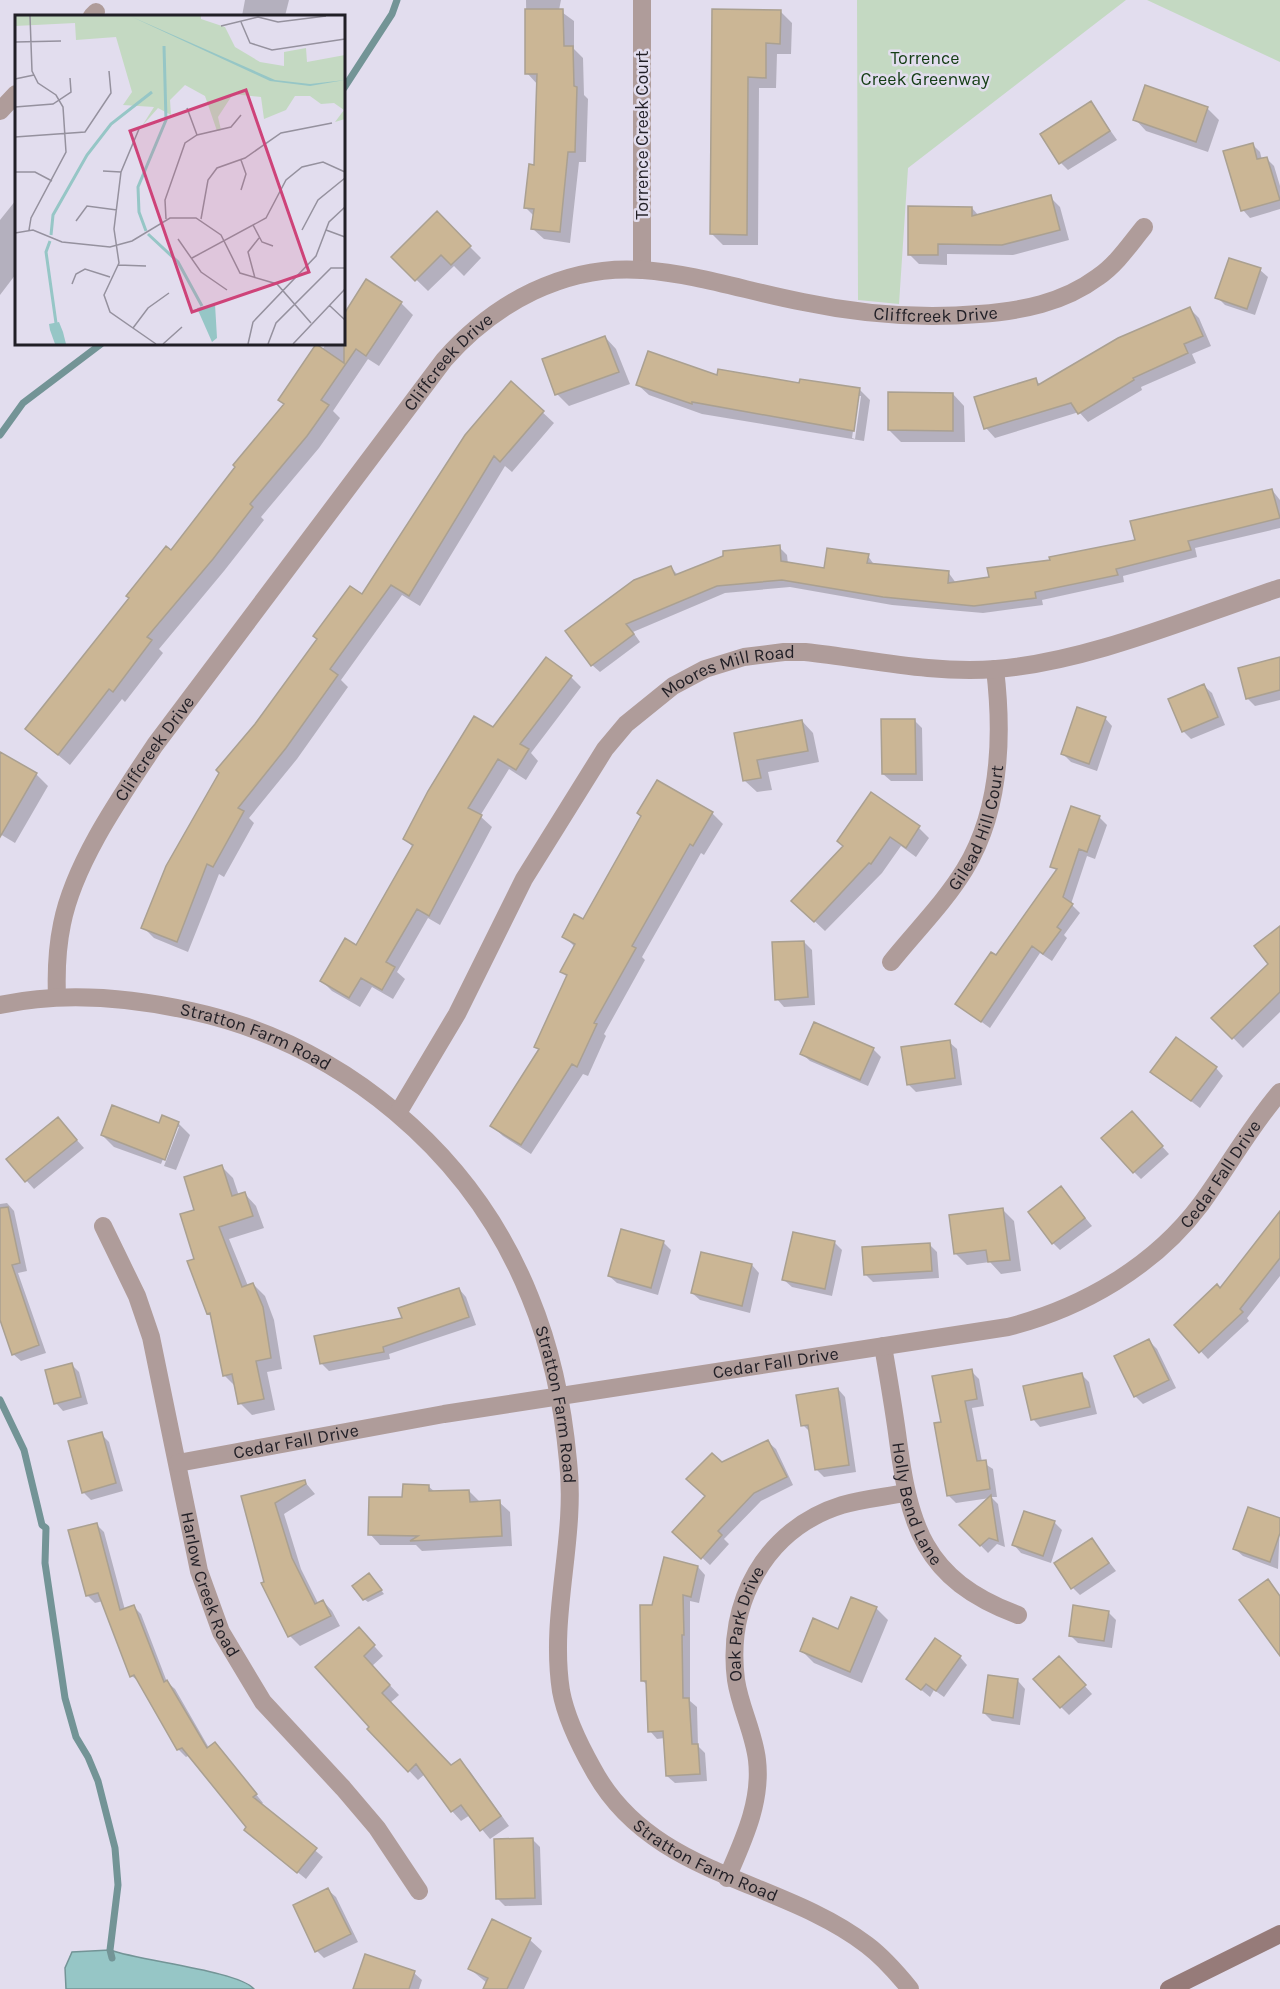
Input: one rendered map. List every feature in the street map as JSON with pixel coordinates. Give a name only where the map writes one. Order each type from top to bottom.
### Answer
[{"type":"main road","points":[[1169,1989],[1280,1934]]},
{"type":"street","name":"Torrence Creek Court","points":[[642,0],[642,270]]},
{"type":"street","points":[[0,111],[15,95]]},
{"type":"street","name":"Cliffcreek Drive","points":[[57,997],[56,964],[62,923],[73,887],[113,807],[155,745],[444,360],[461,340],[499,309],[544,285],[603,272],[642,270],[847,309],[909,315],[953,316],[1005,312],[1065,297],[1099,277],[1116,261],[1144,227]]},
{"type":"street","name":"Moores Mill Road","points":[[398,1113],[457,1014],[524,879],[593,768],[626,724],[665,692],[705,669],[725,662],[783,652],[806,652],[947,670],[995,669],[1081,654],[1280,588]]},
{"type":"street","name":"Gilead Hill Court","points":[[891,962],[958,879],[982,838],[989,818],[996,776],[999,696],[995,669]]},
{"type":"street","name":"Stratton Farm Road","points":[[0,1005],[57,997],[99,996],[149,1001],[213,1016],[262,1033],[317,1057],[355,1080],[398,1113],[429,1141],[459,1176],[495,1227],[530,1296],[545,1337],[558,1396],[571,1499],[558,1611],[557,1650],[562,1694],[570,1722],[595,1773],[636,1821],[692,1862],[807,1911],[843,1930],[867,1945],[910,1989]]},
{"type":"street","name":"Cedar Fall Drive","points":[[178,1463],[558,1396],[1008,1327],[1042,1318],[1076,1304],[1108,1286],[1175,1234],[1201,1204],[1260,1115],[1280,1092]]},
{"type":"street","name":"Harlow Creek Road","points":[[103,1226],[137,1296],[151,1337],[199,1571],[220,1632],[245,1677],[263,1702],[344,1788],[377,1828],[420,1891]]},
{"type":"street","name":"Holly Bend Lane","points":[[883,1346],[905,1493],[912,1519],[935,1561],[953,1580],[982,1599],[1018,1614]]},
{"type":"street","name":"Oak Park Drive","points":[[727,1878],[754,1810],[757,1782],[758,1760],[736,1682],[734,1653],[737,1624],[748,1589],[778,1541],[791,1531],[842,1505],[905,1493]]},
{"type":"green space","name":"Torrence Creek Greenway","points":[[857,0],[1126,0],[908,168],[899,304],[858,300]]},
{"type":"green space","points":[[1147,0],[1280,0],[1280,62]]},
{"type":"shaded area","points":[[110,1950],[229,1977],[254,1989],[66,1989],[65,1968],[72,1952]]},
{"type":"building","points":[[525,9],[563,9],[564,46],[573,46],[574,86],[577,87],[575,152],[568,152],[560,232],[531,229],[534,209],[524,208],[529,164],[534,165],[537,74],[525,74]]},
{"type":"building","points":[[712,9],[781,10],[780,44],[766,43],[766,78],[748,77],[747,235],[710,234]]},
{"type":"building","points":[[1145,85],[1208,107],[1196,142],[1133,120]]},
{"type":"building","points":[[1091,101],[1110,131],[1059,164],[1040,134]]},
{"type":"building","points":[[1253,143],[1257,159],[1267,157],[1280,200],[1241,211],[1223,151]]},
{"type":"building","points":[[1051,195],[1060,230],[1002,245],[938,244],[938,255],[908,255],[908,206],[972,207],[972,216]]},
{"type":"building","points":[[437,211],[471,246],[451,265],[441,255],[415,281],[391,257]]},
{"type":"building","points":[[1229,258],[1261,268],[1247,309],[1215,298]]},
{"type":"building","points":[[366,279],[402,302],[366,356],[356,349],[321,400],[329,405],[307,436],[250,504],[253,507],[213,559],[147,637],[152,640],[113,692],[109,689],[58,755],[25,729],[129,598],[126,596],[166,546],[171,550],[235,467],[233,465],[284,404],[278,400],[315,345],[344,363],[345,312]]},
{"type":"building","points":[[1190,307],[1203,336],[1184,344],[1188,353],[1133,378],[1134,380],[1078,414],[1071,403],[984,429],[974,397],[1036,378],[1038,385],[1118,338]]},
{"type":"building","points":[[605,336],[619,372],[555,395],[542,359]]},
{"type":"building","points":[[648,351],[717,375],[718,369],[799,383],[800,379],[860,388],[854,431],[692,402],[692,404],[636,385]]},
{"type":"building","points":[[511,381],[544,411],[500,462],[494,456],[409,596],[391,585],[330,669],[338,675],[286,748],[238,808],[244,811],[213,867],[207,864],[177,942],[141,928],[166,866],[219,773],[216,770],[255,724],[317,639],[313,636],[350,586],[362,594],[465,435]]},
{"type":"building","points":[[888,392],[953,393],[953,431],[888,430]]},
{"type":"building","points":[[1272,489],[1280,518],[1188,541],[1191,550],[1116,569],[1118,575],[1035,592],[1036,598],[974,606],[883,597],[782,580],[717,586],[626,624],[634,634],[591,666],[565,631],[634,580],[671,566],[675,575],[723,556],[723,551],[780,545],[781,561],[824,568],[827,548],[869,554],[867,563],[949,571],[948,583],[989,577],[987,568],[1050,560],[1049,557],[1135,540],[1130,521]]},
{"type":"building","points":[[546,657],[572,676],[520,744],[529,749],[516,770],[498,759],[468,808],[482,815],[429,916],[417,909],[386,962],[395,967],[382,990],[361,978],[349,998],[320,981],[345,938],[356,945],[413,845],[403,839],[428,791],[474,716],[493,727]]},
{"type":"building","points":[[1280,657],[1280,690],[1246,699],[1238,668]]},
{"type":"building","points":[[1204,684],[1218,717],[1182,732],[1168,699]]},
{"type":"building","points":[[1077,707],[1106,717],[1089,764],[1061,754]]},
{"type":"building","points":[[881,719],[915,719],[916,774],[882,774]]},
{"type":"building","points":[[802,720],[808,751],[757,760],[761,778],[743,781],[734,733]]},
{"type":"building","points":[[0,752],[37,773],[0,837]]},
{"type":"building","points":[[657,780],[713,812],[693,846],[690,844],[632,946],[636,948],[594,1023],[597,1024],[577,1067],[572,1064],[521,1145],[490,1126],[539,1049],[534,1047],[567,975],[560,972],[575,944],[562,937],[574,914],[583,919],[641,816],[637,813]]},
{"type":"building","points":[[871,792],[920,826],[906,848],[890,837],[871,864],[869,863],[814,922],[791,901],[843,846],[837,841]]},
{"type":"building","points":[[1071,806],[1100,816],[1087,852],[1079,849],[1063,897],[1073,904],[1057,927],[1061,930],[1043,954],[1032,946],[981,1022],[955,1004],[991,952],[996,955],[1057,869],[1050,867]]},
{"type":"building","points":[[1280,926],[1280,992],[1232,1039],[1211,1018],[1268,964],[1254,946]]},
{"type":"building","points":[[804,941],[808,997],[775,1000],[772,942]]},
{"type":"building","points":[[814,1022],[874,1048],[860,1080],[800,1054]]},
{"type":"building","points":[[1176,1037],[1217,1067],[1191,1101],[1150,1072]]},
{"type":"building","points":[[950,1040],[955,1078],[907,1085],[901,1047]]},
{"type":"building","points":[[112,1105],[159,1123],[162,1115],[179,1122],[165,1160],[101,1135]]},
{"type":"building","points":[[1132,1111],[1163,1146],[1133,1173],[1101,1138]]},
{"type":"building","points":[[58,1117],[77,1140],[25,1182],[6,1159]]},
{"type":"building","points":[[222,1165],[232,1196],[245,1192],[253,1216],[219,1227],[242,1287],[253,1283],[263,1307],[271,1358],[256,1361],[264,1399],[238,1404],[232,1374],[223,1376],[210,1313],[207,1314],[187,1261],[194,1259],[180,1214],[194,1210],[184,1177]]},
{"type":"building","points":[[1061,1186],[1085,1218],[1052,1244],[1028,1212]]},
{"type":"building","points":[[8,1207],[20,1263],[12,1265],[39,1345],[12,1355],[0,1320],[0,1208]]},
{"type":"building","points":[[1003,1208],[1010,1260],[988,1262],[986,1250],[954,1254],[949,1215]]},
{"type":"building","points":[[1280,1211],[1280,1258],[1240,1309],[1243,1312],[1199,1353],[1174,1325],[1217,1284],[1220,1288]]},
{"type":"building","points":[[621,1229],[664,1241],[651,1288],[608,1276]]},
{"type":"building","points":[[793,1232],[835,1241],[825,1289],[782,1280]]},
{"type":"building","points":[[930,1243],[932,1271],[864,1275],[862,1247]]},
{"type":"building","points":[[701,1252],[752,1264],[742,1306],[691,1293]]},
{"type":"building","points":[[459,1288],[469,1317],[383,1347],[384,1352],[320,1364],[314,1336],[402,1318],[398,1308]]},
{"type":"building","points":[[1149,1339],[1169,1380],[1134,1397],[1114,1356]]},
{"type":"building","points":[[72,1363],[81,1397],[54,1404],[45,1370]]},
{"type":"building","points":[[972,1369],[977,1399],[965,1401],[977,1461],[986,1460],[990,1489],[947,1496],[934,1423],[941,1422],[932,1376]]},
{"type":"building","points":[[1082,1373],[1090,1407],[1031,1420],[1023,1386]]},
{"type":"building","points":[[838,1388],[849,1465],[815,1470],[808,1425],[801,1426],[796,1395]]},
{"type":"building","points":[[102,1432],[116,1483],[82,1493],[68,1441]]},
{"type":"building","points":[[768,1440],[787,1477],[754,1493],[718,1531],[722,1535],[701,1559],[672,1532],[705,1496],[686,1479],[712,1453],[722,1462]]},
{"type":"building","points":[[305,1480],[306,1484],[275,1503],[292,1558],[315,1604],[323,1600],[331,1616],[288,1637],[261,1583],[264,1582],[241,1496]]},
{"type":"building","points":[[403,1484],[429,1485],[429,1491],[469,1490],[470,1502],[500,1500],[502,1536],[410,1541],[418,1536],[368,1535],[369,1497],[402,1497]]},
{"type":"building","points":[[991,1495],[998,1541],[989,1538],[980,1546],[959,1525]]},
{"type":"building","points":[[1248,1507],[1280,1518],[1280,1533],[1270,1562],[1233,1549]]},
{"type":"building","points":[[1024,1511],[1055,1521],[1043,1556],[1012,1545]]},
{"type":"building","points":[[97,1523],[120,1610],[134,1605],[164,1682],[167,1680],[207,1748],[215,1742],[257,1794],[253,1797],[317,1848],[297,1873],[244,1830],[246,1827],[182,1748],[177,1750],[134,1675],[130,1677],[98,1593],[86,1596],[68,1530]]},
{"type":"building","points":[[1092,1538],[1109,1563],[1071,1589],[1054,1563]]},
{"type":"building","points":[[664,1557],[698,1566],[691,1597],[683,1595],[684,1635],[682,1635],[683,1698],[689,1698],[692,1744],[698,1744],[700,1774],[666,1776],[663,1731],[648,1732],[646,1681],[641,1681],[640,1605],[652,1605]]},
{"type":"building","points":[[369,1573],[382,1590],[363,1600],[352,1586]]},
{"type":"building","points":[[1268,1579],[1280,1596],[1280,1656],[1239,1600]]},
{"type":"building","points":[[851,1597],[877,1607],[850,1672],[800,1651],[813,1618],[838,1629]]},
{"type":"building","points":[[1073,1605],[1109,1611],[1104,1641],[1069,1636]]},
{"type":"building","points":[[359,1627],[375,1645],[364,1656],[390,1685],[382,1693],[451,1765],[460,1759],[501,1816],[480,1831],[461,1805],[451,1812],[416,1764],[408,1772],[367,1729],[369,1727],[315,1667]]},
{"type":"building","points":[[935,1638],[961,1656],[936,1691],[926,1684],[921,1690],[906,1679]]},
{"type":"building","points":[[1059,1656],[1086,1685],[1060,1708],[1033,1679]]},
{"type":"building","points":[[988,1675],[1018,1679],[1013,1718],[983,1713]]},
{"type":"building","points":[[533,1838],[535,1898],[496,1899],[494,1839]]},
{"type":"building","points":[[328,1888],[351,1934],[315,1952],[293,1905]]},
{"type":"building","points":[[492,1919],[531,1938],[507,1989],[483,1989],[488,1978],[468,1969]]},
{"type":"building","points":[[365,1954],[415,1971],[409,1989],[353,1989]]},
{"type":"waterway","points":[[345,86],[392,14],[397,0]]},
{"type":"waterway","points":[[0,435],[23,403],[100,345]]},
{"type":"waterway","points":[[0,1400],[24,1450],[42,1525],[46,1528],[45,1563],[65,1698],[76,1737],[98,1781],[115,1848],[118,1885],[110,1950],[112,1958]]}]
